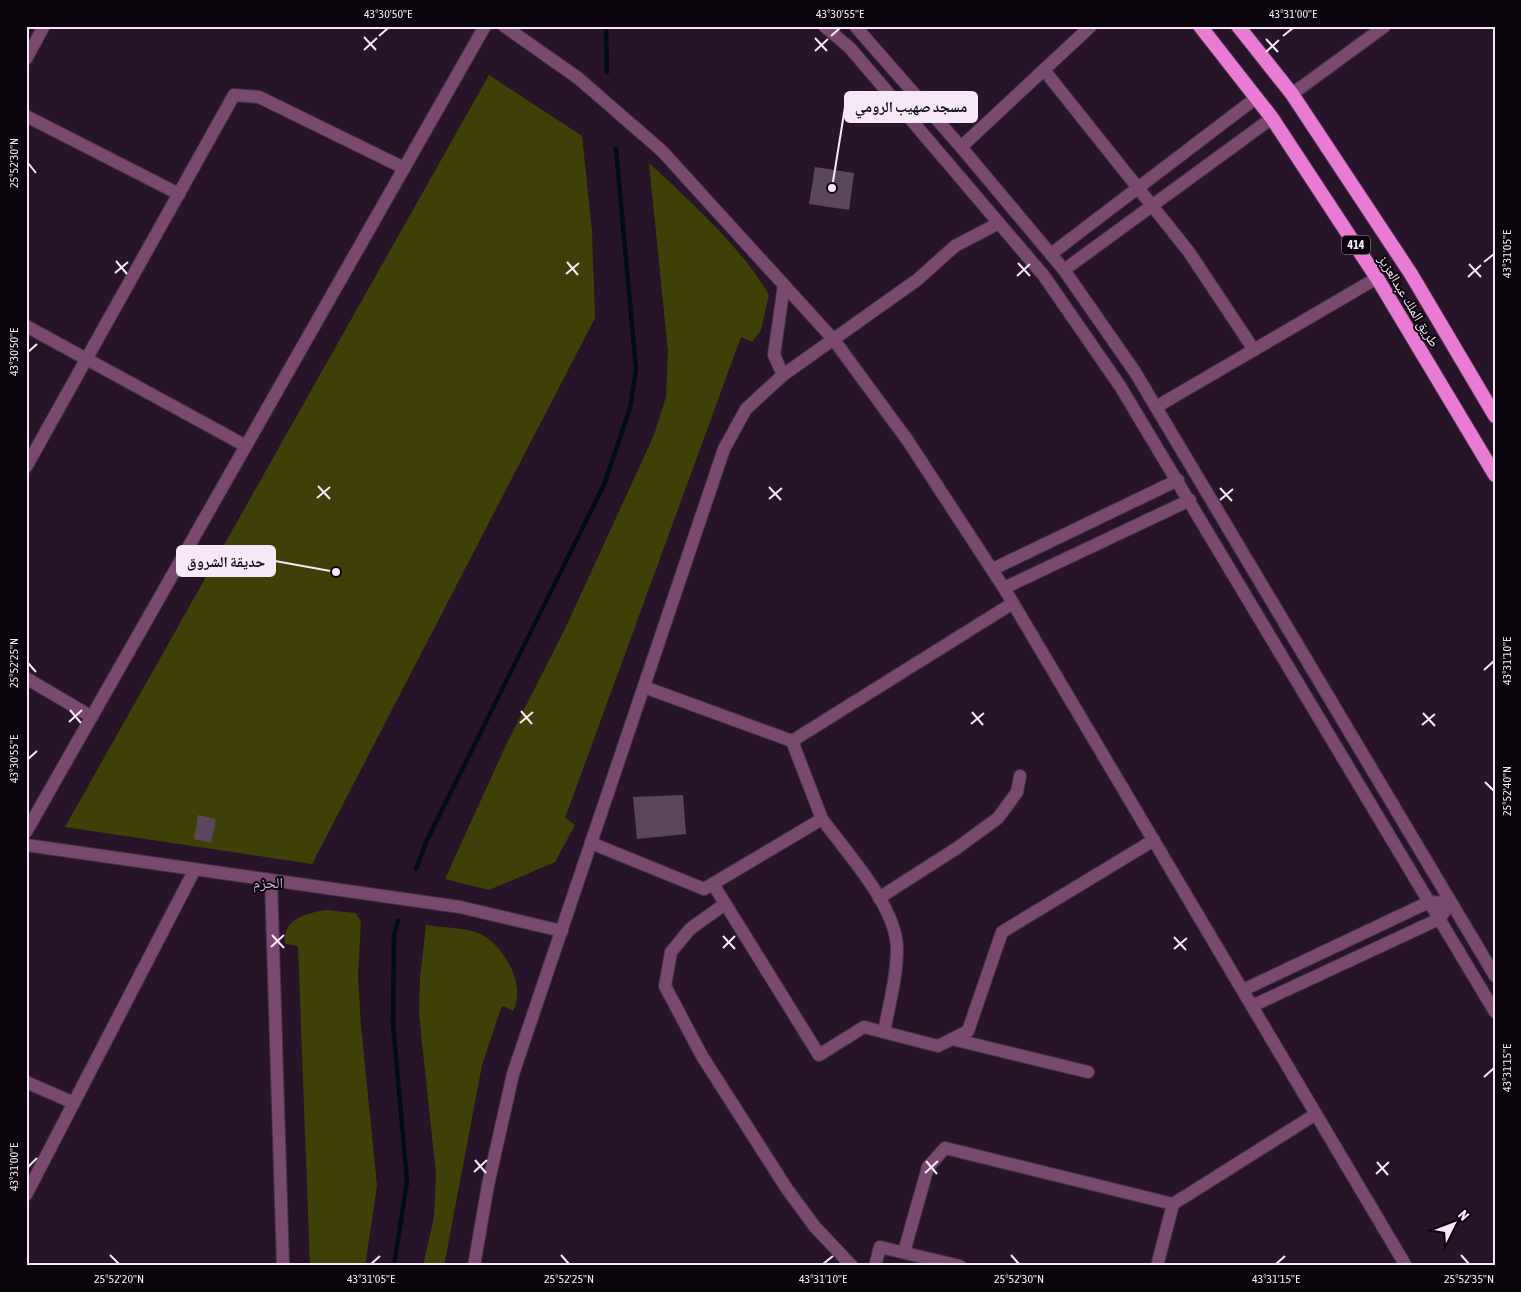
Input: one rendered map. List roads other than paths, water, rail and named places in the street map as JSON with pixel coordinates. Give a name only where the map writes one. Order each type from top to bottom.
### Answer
[{"type":"highway","name":"طريق الملك عبدالعزيز","points":[[1200,26],[1272,118],[1377,278],[1495,475]]},
{"type":"highway","name":"طريق الملك عبدالعزيز","points":[[1238,26],[1292,94],[1410,274],[1495,416]]},
{"type":"street","points":[[26,59],[44,26]]},
{"type":"street","points":[[26,832],[485,26]]},
{"type":"street","points":[[504,26],[578,78],[662,151],[834,340],[908,441],[993,569],[1406,1266]]},
{"type":"street","points":[[824,26],[850,48],[1044,276],[1120,386],[1495,1012]]},
{"type":"street","points":[[961,147],[1091,26]]},
{"type":"street","points":[[1292,94],[1385,26]]},
{"type":"street","points":[[861,28],[1064,270],[1136,372],[1495,976]]},
{"type":"street","points":[[1044,70],[1189,252],[1254,350]]},
{"type":"street","points":[[26,468],[234,95],[259,97],[404,168]]},
{"type":"street","points":[[1051,254],[1256,98]]},
{"type":"street","points":[[26,116],[178,194]]},
{"type":"street","points":[[1064,270],[1272,118]]},
{"type":"street","points":[[474,1266],[488,1185],[514,1074],[724,449],[746,410],[783,375],[917,280],[955,246],[999,223]]},
{"type":"street","points":[[1156,407],[1377,278]]},
{"type":"street","points":[[783,375],[774,355],[784,285]]},
{"type":"street","points":[[26,326],[38,335],[88,358],[246,446]]},
{"type":"street","points":[[993,569],[1178,480]]},
{"type":"street","points":[[1004,588],[1190,500]]},
{"type":"street","points":[[792,740],[1013,603]]},
{"type":"street","points":[[26,678],[92,717]]},
{"type":"street","points":[[644,687],[792,740],[822,819],[886,907],[895,929],[897,949],[884,1032]]},
{"type":"street","points":[[879,898],[957,848],[998,818],[1017,792],[1020,776]]},
{"type":"street","points":[[591,843],[704,889],[822,819]]},
{"type":"street","points":[[713,884],[819,1055],[864,1027],[938,1046],[968,1031],[1002,932],[1154,840]]},
{"type":"street","points":[[26,845],[460,907],[562,931]]},
{"type":"street","points":[[26,1194],[195,869]]},
{"type":"street","points":[[271,880],[283,1266]]},
{"type":"street","points":[[1243,990],[1429,902],[1451,903]]},
{"type":"street","points":[[1252,1006],[1439,919],[1451,903]]},
{"type":"street","points":[[725,904],[690,928],[670,952],[665,986],[702,1056],[787,1189],[815,1227],[852,1266]]},
{"type":"street","points":[[952,1039],[1088,1072]]},
{"type":"street","points":[[26,1082],[74,1103]]},
{"type":"street","points":[[1157,1266],[1173,1204],[1316,1114]]},
{"type":"street","points":[[904,1252],[928,1168],[945,1148],[1173,1204]]},
{"type":"street","points":[[875,1266],[880,1247],[960,1266]]},
{"type":"waterway","points":[[606,26],[607,72]]},
{"type":"waterway","points":[[416,869],[427,840],[604,485],[630,408],[636,369],[616,149]]},
{"type":"waterway","points":[[394,1266],[407,1181],[393,1024],[394,935],[398,921]]},
{"type":"place","name":"مسجد صهيب الرومي","points":[[832,188]]},
{"type":"place","name":"حديقة الشروق","points":[[336,572]]},
{"type":"district","name":"الحزم","points":[[268,883]]}]
